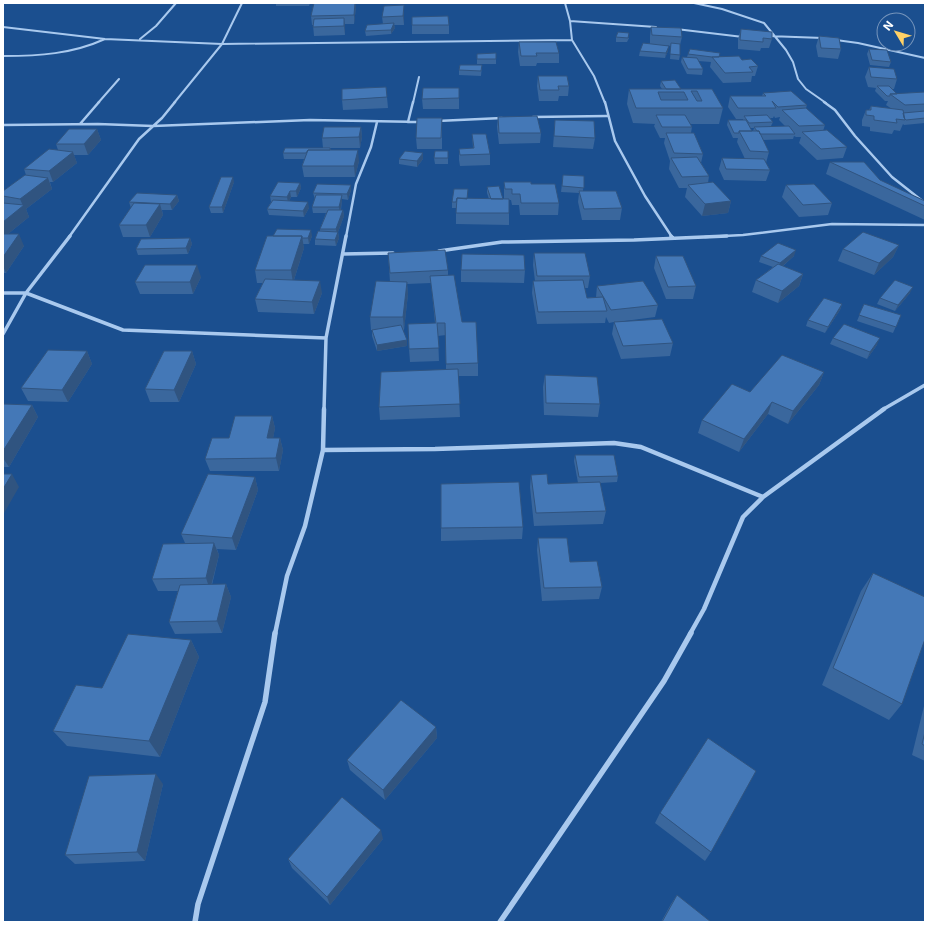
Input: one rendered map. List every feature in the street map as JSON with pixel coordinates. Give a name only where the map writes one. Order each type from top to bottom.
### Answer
[{"type":"street","points":[[140,39],[156,26],[176,3]]},
{"type":"street","points":[[3,334],[26,293],[77,227],[139,139],[162,118],[222,44],[242,3]]},
{"type":"street","points":[[565,3],[570,21],[572,40],[603,94],[607,116],[615,141],[645,196],[674,238]]},
{"type":"street","points":[[694,3],[716,7],[752,18],[764,24],[775,36],[793,62],[798,78],[806,90],[835,110],[855,136],[892,177],[925,203]]},
{"type":"street","points":[[570,21],[660,28]]},
{"type":"street","points":[[3,27],[105,39],[140,39],[222,44],[572,40]]},
{"type":"street","points":[[674,29],[743,37]]},
{"type":"street","points":[[767,36],[827,39]]},
{"type":"street","points":[[3,56],[55,56],[80,49],[105,39]]},
{"type":"street","points":[[832,39],[858,43],[925,58]]},
{"type":"street","points":[[408,122],[419,77]]},
{"type":"street","points":[[80,124],[119,79]]},
{"type":"street","points":[[530,117],[607,116]]},
{"type":"street","points":[[435,121],[507,118]]},
{"type":"street","points":[[3,124],[153,126],[303,120],[377,122],[428,121]]},
{"type":"street","points":[[195,922],[198,904],[265,702],[278,616],[287,576],[305,526],[323,450],[326,338],[356,184],[371,147],[377,122]]},
{"type":"street","points":[[434,251],[502,242],[634,240],[743,235],[832,224],[925,225]]},
{"type":"street","points":[[343,254],[396,253]]},
{"type":"street","points":[[3,293],[26,293],[123,330],[326,338]]},
{"type":"street","points":[[500,922],[664,681],[704,609],[743,516],[763,498],[875,414],[925,385]]},
{"type":"street","points":[[323,450],[435,449],[614,443],[630,444],[641,447],[763,498]]},
{"type":"building","points":[[314,3],[355,3],[354,15],[311,16]]},
{"type":"building","points":[[404,5],[403,16],[382,17],[384,6]]},
{"type":"building","points":[[448,16],[449,25],[412,25],[412,17]]},
{"type":"building","points":[[344,18],[344,26],[313,27],[314,19]]},
{"type":"building","points":[[394,23],[391,30],[365,31],[367,25]]},
{"type":"building","points":[[651,27],[681,28],[682,37],[652,35]]},
{"type":"building","points":[[741,29],[772,32],[772,39],[763,38],[763,42],[740,40]]},
{"type":"building","points":[[618,32],[629,33],[628,38],[616,37]]},
{"type":"building","points":[[819,36],[839,38],[841,49],[821,48]]},
{"type":"building","points":[[519,42],[556,42],[559,53],[536,53],[537,56],[521,56]]},
{"type":"building","points":[[643,43],[669,46],[666,53],[640,51]]},
{"type":"building","points":[[671,43],[680,44],[680,55],[670,54]]},
{"type":"building","points":[[690,49],[720,53],[719,57],[688,54]]},
{"type":"building","points":[[869,49],[876,49],[876,52],[888,52],[891,62],[872,60]]},
{"type":"building","points":[[496,53],[496,59],[477,59],[477,54]]},
{"type":"building","points":[[739,56],[742,60],[751,59],[758,66],[749,67],[753,72],[725,73],[712,57]]},
{"type":"building","points":[[682,57],[697,58],[703,69],[688,69]]},
{"type":"building","points":[[460,65],[482,65],[481,71],[459,70]]},
{"type":"building","points":[[869,67],[894,69],[897,79],[871,77]]},
{"type":"building","points":[[538,76],[567,76],[569,86],[558,86],[559,90],[540,90]]},
{"type":"building","points":[[675,80],[681,89],[666,89],[661,81]]},
{"type":"building","points":[[877,86],[889,86],[897,94],[890,94],[890,96],[887,96]]},
{"type":"building","points":[[386,87],[387,97],[342,100],[342,89]]},
{"type":"building","points":[[423,88],[459,88],[459,98],[422,99]]},
{"type":"building","points":[[629,89],[712,89],[723,108],[636,108]],"holes":[[[691,91],[697,91],[702,101],[697,101]],[[658,92],[684,92],[688,100],[661,100]]]},
{"type":"building","points":[[791,91],[807,105],[778,107],[772,101],[776,108],[738,108],[730,96],[766,96],[763,93]]},
{"type":"building","points":[[925,92],[925,104],[905,105],[890,94]]},
{"type":"building","points":[[871,106],[903,110],[905,120],[896,119],[897,123],[874,120],[874,116],[866,115],[866,110],[871,110]]},
{"type":"building","points":[[806,108],[825,125],[799,126],[782,110]]},
{"type":"building","points":[[925,111],[925,118],[906,120],[904,118],[903,113]]},
{"type":"building","points":[[656,115],[685,115],[692,127],[662,127]]},
{"type":"building","points":[[767,115],[773,122],[749,123],[744,116]]},
{"type":"building","points":[[537,116],[541,133],[499,133],[498,117]]},
{"type":"building","points":[[417,118],[442,118],[441,138],[416,138]]},
{"type":"building","points":[[555,120],[594,121],[595,138],[554,136]]},
{"type":"building","points":[[728,120],[746,120],[752,131],[739,131],[739,133],[734,133]]},
{"type":"building","points":[[789,126],[795,134],[760,134],[754,127]]},
{"type":"building","points":[[324,127],[361,127],[359,137],[322,138]]},
{"type":"building","points":[[69,129],[97,129],[84,144],[56,144]]},
{"type":"building","points":[[827,130],[847,147],[821,149],[802,132]]},
{"type":"building","points":[[739,131],[759,131],[769,152],[750,151]]},
{"type":"building","points":[[666,133],[694,133],[703,154],[674,153]]},
{"type":"building","points":[[472,134],[486,134],[490,154],[460,155],[459,149],[474,148]]},
{"type":"building","points":[[285,148],[330,148],[330,150],[308,150],[306,153],[283,153]]},
{"type":"building","points":[[49,149],[73,152],[49,171],[24,169]]},
{"type":"building","points":[[308,150],[358,150],[354,166],[302,166]]},
{"type":"building","points":[[405,151],[423,153],[417,161],[399,159]]},
{"type":"building","points":[[435,151],[448,151],[448,158],[434,158]]},
{"type":"building","points":[[697,157],[709,176],[682,177],[671,158]]},
{"type":"building","points":[[722,158],[764,159],[770,170],[726,169]]},
{"type":"building","points":[[830,162],[864,162],[880,180],[925,201],[925,206]]},
{"type":"building","points":[[25,175],[48,178],[20,199],[3,196],[3,191]]},
{"type":"building","points":[[563,175],[584,176],[584,188],[562,186]]},
{"type":"building","points":[[221,177],[233,177],[222,207],[209,207]]},
{"type":"building","points":[[278,182],[300,183],[296,191],[290,191],[287,197],[270,196]]},
{"type":"building","points":[[504,182],[555,184],[559,203],[521,203],[520,194],[512,194],[512,189],[505,189]]},
{"type":"building","points":[[713,182],[731,201],[705,204],[688,185]]},
{"type":"building","points":[[317,184],[351,185],[347,194],[313,193]]},
{"type":"building","points":[[814,184],[832,203],[803,205],[786,185]]},
{"type":"building","points":[[499,186],[503,199],[491,199],[487,187]]},
{"type":"building","points":[[454,189],[468,189],[467,199],[457,198],[456,202],[452,202]]},
{"type":"building","points":[[579,191],[616,191],[622,208],[584,209]]},
{"type":"building","points":[[137,193],[177,195],[170,204],[129,202]]},
{"type":"building","points":[[316,195],[342,195],[339,207],[312,207]]},
{"type":"building","points":[[457,198],[509,199],[509,213],[456,213]]},
{"type":"building","points":[[273,200],[308,202],[303,211],[267,209]]},
{"type":"building","points":[[3,203],[24,205],[3,222]]},
{"type":"building","points":[[134,203],[160,204],[146,225],[119,225]]},
{"type":"building","points":[[328,210],[343,210],[336,229],[320,229]]},
{"type":"building","points":[[277,229],[311,230],[308,238],[302,238],[302,236],[273,236]]},
{"type":"building","points":[[318,231],[338,232],[335,240],[315,239]]},
{"type":"building","points":[[863,232],[899,245],[879,263],[843,249]]},
{"type":"building","points":[[3,234],[19,234],[3,257]]},
{"type":"building","points":[[267,236],[302,236],[291,270],[255,270]]},
{"type":"building","points":[[190,238],[186,248],[136,249],[141,239]]},
{"type":"building","points":[[778,243],[796,250],[780,263],[761,256]]},
{"type":"building","points":[[445,250],[448,270],[390,273],[388,253]]},
{"type":"building","points":[[534,253],[585,253],[590,276],[537,276]]},
{"type":"building","points":[[462,254],[524,255],[525,270],[461,270]]},
{"type":"building","points":[[656,256],[683,256],[696,286],[668,287]]},
{"type":"building","points":[[778,264],[803,274],[782,291],[756,280]]},
{"type":"building","points":[[145,265],[197,265],[190,282],[135,282]]},
{"type":"building","points":[[454,275],[462,322],[476,322],[478,363],[446,364],[445,323],[437,323],[439,348],[409,349],[408,324],[436,323],[430,276]]},
{"type":"building","points":[[265,279],[320,281],[312,302],[255,299]]},
{"type":"building","points":[[583,280],[587,298],[603,297],[607,311],[538,312],[533,281]]},
{"type":"building","points":[[895,280],[913,287],[898,305],[880,298]]},
{"type":"building","points":[[376,281],[407,282],[403,317],[370,317]]},
{"type":"building","points":[[643,281],[658,305],[611,310],[597,286]]},
{"type":"building","points":[[824,298],[842,304],[828,327],[808,320]]},
{"type":"building","points":[[864,304],[901,315],[896,327],[859,315]]},
{"type":"building","points":[[662,319],[673,343],[623,346],[614,322]]},
{"type":"building","points":[[844,324],[880,338],[870,352],[833,338]]},
{"type":"building","points":[[401,325],[407,340],[377,345],[372,330]]},
{"type":"building","points":[[48,350],[87,351],[62,390],[21,388]]},
{"type":"building","points":[[164,351],[192,351],[174,390],[145,389]]},
{"type":"building","points":[[782,355],[824,372],[793,411],[772,402],[744,439],[702,420],[732,384],[750,392]]},
{"type":"building","points":[[458,369],[460,404],[379,407],[381,372]]},
{"type":"building","points":[[545,375],[597,377],[600,404],[546,403]]},
{"type":"building","points":[[3,404],[32,405],[3,451]]},
{"type":"building","points":[[235,416],[272,416],[267,438],[280,438],[276,458],[205,459],[212,438],[229,438]]},
{"type":"building","points":[[575,455],[614,455],[618,476],[579,477]]},
{"type":"building","points":[[3,474],[12,474],[3,489]]},
{"type":"building","points":[[208,474],[255,477],[232,538],[181,534]]},
{"type":"building","points":[[547,474],[548,484],[600,482],[606,511],[536,513],[531,475]]},
{"type":"building","points":[[519,482],[523,527],[441,528],[441,484]]},
{"type":"building","points":[[538,538],[567,538],[570,562],[597,561],[602,587],[544,588]]},
{"type":"building","points":[[214,543],[206,578],[152,579],[163,544]]},
{"type":"building","points":[[873,573],[925,597],[925,639],[902,704],[833,668]]},
{"type":"building","points":[[226,584],[217,621],[169,622],[180,585]]},
{"type":"building","points":[[128,634],[191,640],[149,741],[53,731],[76,685],[102,688]]},
{"type":"building","points":[[401,700],[436,727],[383,790],[347,760]]},
{"type":"building","points":[[925,732],[925,746],[922,744]]},
{"type":"building","points":[[708,738],[756,771],[711,852],[660,813]]},
{"type":"building","points":[[156,774],[137,852],[65,855],[89,776]]},
{"type":"building","points":[[342,797],[381,830],[327,897],[288,859]]},
{"type":"building","points":[[677,895],[711,922],[662,922]]}]
